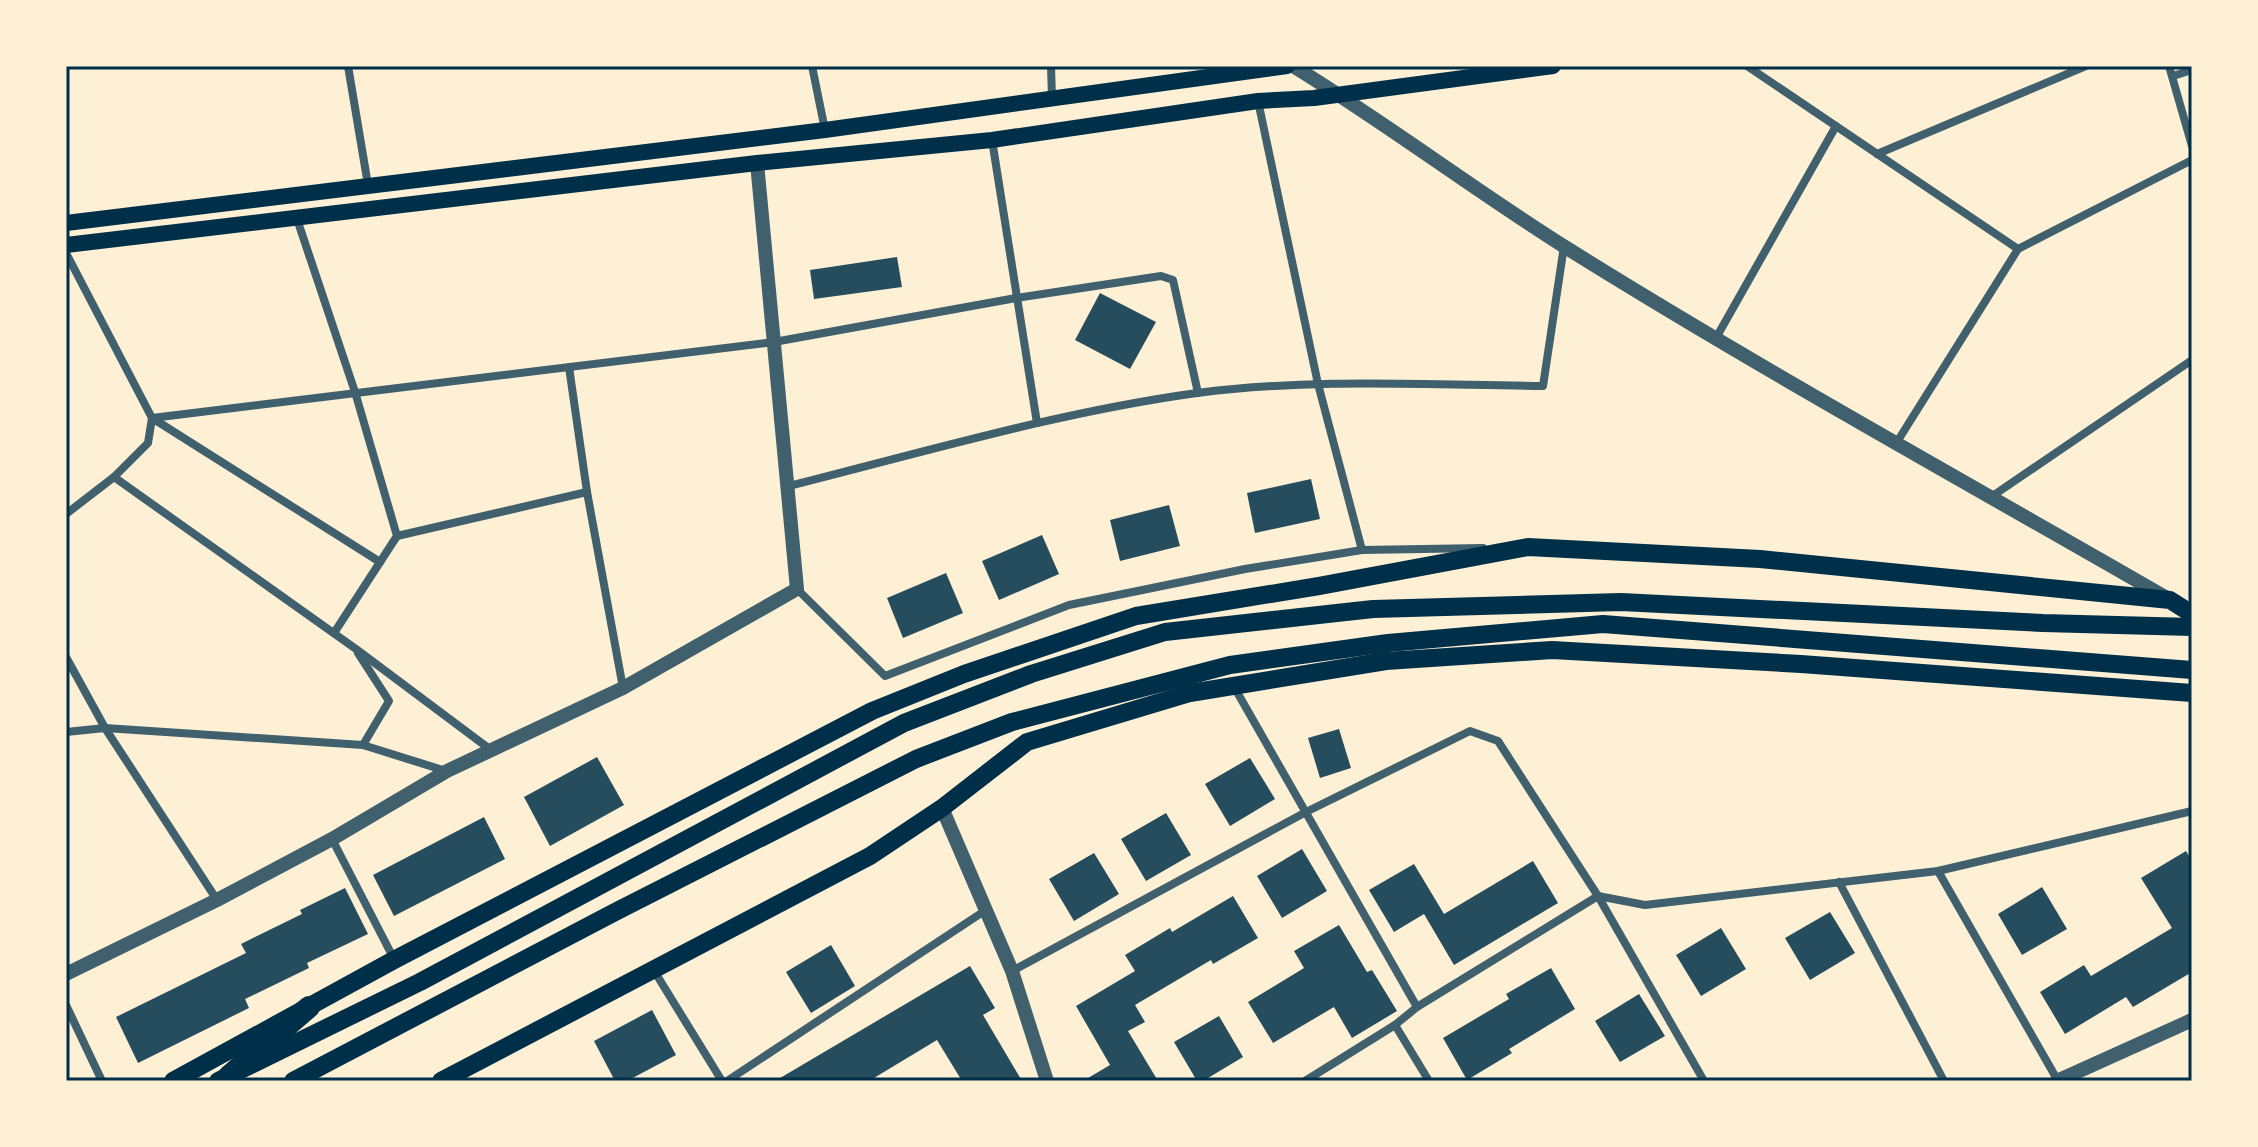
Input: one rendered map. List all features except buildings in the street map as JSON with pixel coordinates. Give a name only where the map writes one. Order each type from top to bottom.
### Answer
[{"type":"highway","points":[[224,1078],[309,1007]]},
{"type":"main road","points":[[66,223],[825,130],[1287,66]]},
{"type":"main road","points":[[66,245],[757,163],[992,140],[1258,101],[1339,94],[1553,66]]},
{"type":"main road","points":[[173,1081],[394,960],[872,711],[964,674],[1136,616],[1528,547],[1760,559],[2170,600],[2192,614]]},
{"type":"main road","points":[[224,1078],[420,982],[904,723],[1031,674],[1165,632],[1373,609],[1621,602],[2043,623],[2192,627]]},
{"type":"main road","points":[[293,1081],[916,759],[1012,722],[1230,665],[1388,643],[1603,624],[2192,670]]},
{"type":"main road","points":[[441,1081],[870,856],[942,808],[1027,742],[1190,693],[1386,661],[1552,650],[1801,664],[2192,693]]},
{"type":"street","points":[[348,66],[368,185]]},
{"type":"street","points":[[812,66],[825,130]]},
{"type":"street","points":[[1051,66],[1052,98]]},
{"type":"street","points":[[1293,66],[1564,246],[1716,338],[2170,600]]},
{"type":"street","points":[[1747,66],[2018,249]]},
{"type":"street","points":[[1877,154],[2086,66]]},
{"type":"street","points":[[2169,66],[2192,146]]},
{"type":"street","points":[[2173,76],[2192,70]]},
{"type":"street","points":[[1258,101],[1318,384],[1362,550]]},
{"type":"street","points":[[1716,338],[1836,126]]},
{"type":"street","points":[[992,140],[1037,423]]},
{"type":"street","points":[[1897,442],[2018,249],[2192,160]]},
{"type":"street","points":[[757,163],[797,589],[885,676],[1069,605],[1245,569],[1362,550],[1528,547]]},
{"type":"street","points":[[297,219],[355,392],[397,536]]},
{"type":"street","points":[[789,486],[1037,423],[1198,393],[1318,384],[1543,386],[1564,246]]},
{"type":"street","points":[[66,253],[152,418],[380,562]]},
{"type":"street","points":[[152,418],[774,342],[1016,298],[1161,276],[1173,280],[1198,393]]},
{"type":"street","points":[[1991,497],[2192,360]]},
{"type":"street","points":[[569,367],[587,492],[623,688]]},
{"type":"street","points":[[66,514],[114,477],[148,443],[152,418]]},
{"type":"street","points":[[114,477],[334,633],[491,750]]},
{"type":"street","points":[[334,633],[397,536],[587,492]]},
{"type":"street","points":[[66,974],[332,839],[447,771],[623,688],[797,589]]},
{"type":"street","points":[[356,649],[389,701],[363,745]]},
{"type":"street","points":[[66,657],[105,728],[217,900]]},
{"type":"street","points":[[1233,685],[1417,1007]]},
{"type":"street","points":[[66,732],[105,728],[363,745],[447,771]]},
{"type":"street","points":[[1012,971],[1306,812],[1470,731],[1498,741],[1598,896],[1704,1081]]},
{"type":"street","points":[[942,808],[1012,971],[1047,1081]]},
{"type":"street","points":[[1305,1081],[1395,1025],[1417,1007],[1598,896],[1645,905],[1938,871],[2192,811]]},
{"type":"street","points":[[332,839],[394,960]]},
{"type":"street","points":[[1938,871],[2058,1081],[2192,1020]]},
{"type":"street","points":[[1839,882],[1944,1081]]},
{"type":"street","points":[[653,969],[724,1081],[987,910]]},
{"type":"street","points":[[66,1005],[102,1081]]},
{"type":"street","points":[[1395,1025],[1429,1081]]}]
